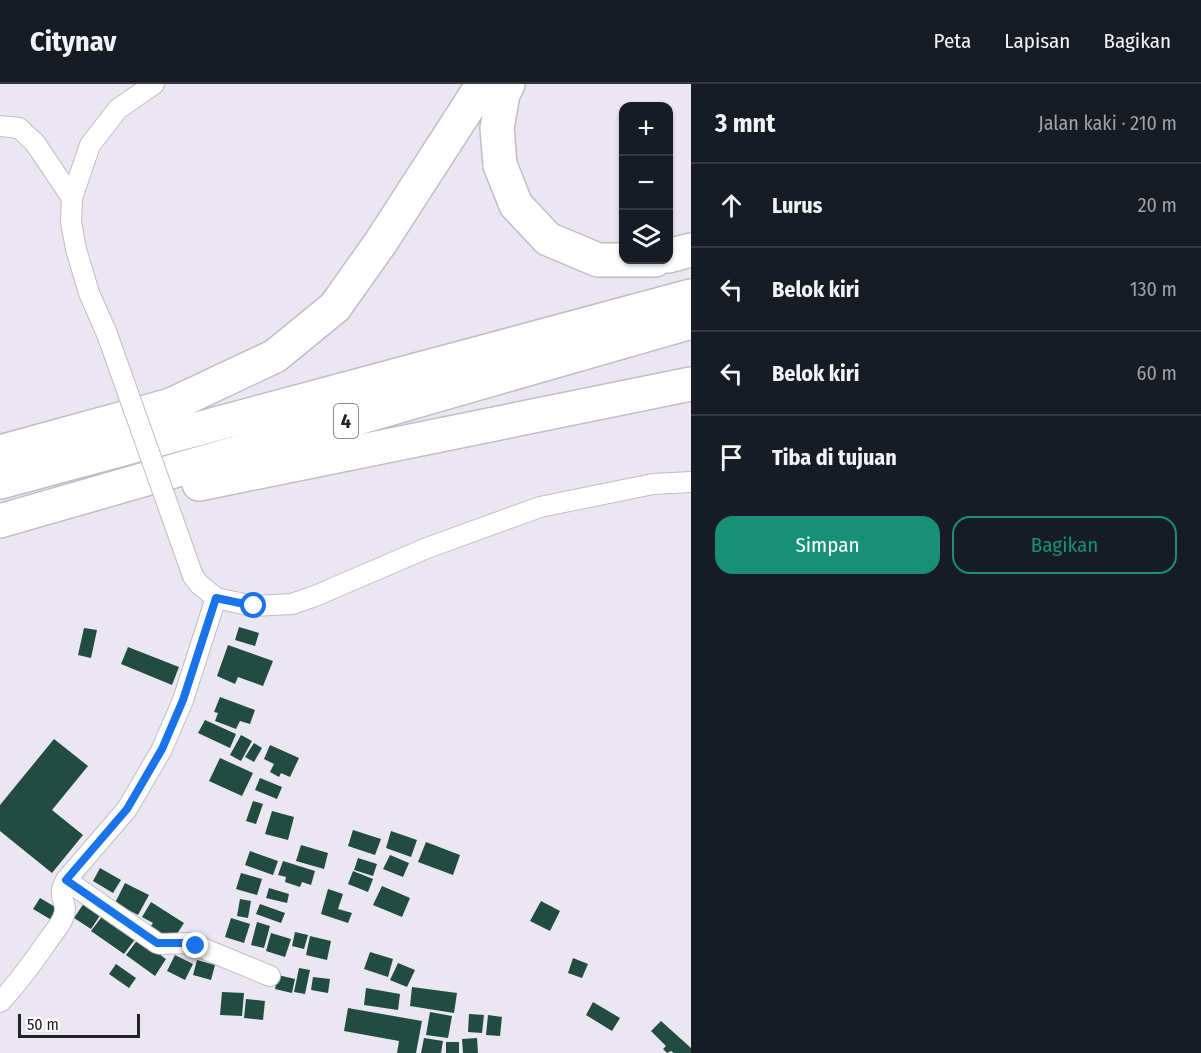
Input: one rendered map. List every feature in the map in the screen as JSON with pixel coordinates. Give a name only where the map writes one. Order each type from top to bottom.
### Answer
[{"type":"highway","points":[[0,452],[171,405],[275,356],[334,307],[381,242],[483,84]]},
{"type":"highway","points":[[508,84],[503,94],[497,128],[500,165],[516,205],[548,239],[598,260],[619,260]]},
{"type":"highway","points":[[673,255],[691,250]]},
{"type":"highway","name":"4","points":[[0,482],[691,296]]},
{"type":"highway","name":"4","points":[[0,523],[691,322]]},
{"type":"highway","points":[[0,523],[691,384]]},
{"type":"street","points":[[154,84],[118,109],[90,146],[72,198],[71,222],[89,293],[107,334],[193,576],[216,598],[254,606],[292,604],[427,548],[540,507],[653,484],[691,482]]},
{"type":"street","points":[[0,126],[19,128],[36,142],[72,198]]},
{"type":"street","points":[[0,1002],[24,975],[59,925],[66,907],[61,897],[61,889],[66,880],[127,809],[162,749],[183,700],[216,598]]},
{"type":"street","points":[[66,880],[157,943],[190,944],[270,976]]},
{"type":"building","points":[[239,627],[259,633],[255,646],[235,640]]},
{"type":"building","points":[[84,628],[97,630],[91,658],[78,655]]},
{"type":"building","points":[[228,645],[273,661],[263,686],[238,677],[235,684],[217,676]]},
{"type":"building","points":[[128,647],[179,667],[172,685],[121,664]]},
{"type":"building","points":[[220,697],[255,710],[250,724],[240,721],[236,729],[215,721],[218,713],[214,712]]},
{"type":"building","points":[[205,720],[236,734],[230,748],[198,733]]},
{"type":"building","points":[[241,735],[252,741],[241,761],[230,755]]},
{"type":"building","points":[[54,739],[88,766],[52,810],[83,835],[52,873],[0,831],[0,805]]},
{"type":"building","points":[[254,743],[262,748],[254,762],[245,757]]},
{"type":"building","points":[[270,745],[299,758],[290,777],[281,773],[279,777],[270,772],[274,764],[264,759]]},
{"type":"building","points":[[220,758],[253,773],[242,796],[209,781]]},
{"type":"building","points":[[260,778],[282,787],[277,799],[255,790]]},
{"type":"building","points":[[253,801],[263,804],[256,824],[246,821]]},
{"type":"building","points":[[272,811],[294,817],[288,840],[265,834]]},
{"type":"building","points":[[353,830],[381,839],[375,855],[348,846]]},
{"type":"building","points":[[391,831],[417,840],[411,857],[386,848]]},
{"type":"building","points":[[426,842],[460,855],[453,875],[418,862]]},
{"type":"building","points":[[301,845],[328,853],[324,869],[296,861]]},
{"type":"building","points":[[250,851],[278,861],[273,875],[245,865]]},
{"type":"building","points":[[390,855],[409,863],[403,877],[383,869]]},
{"type":"building","points":[[358,858],[377,864],[373,876],[354,870]]},
{"type":"building","points":[[283,861],[315,871],[311,885],[302,882],[300,887],[285,882],[286,877],[278,875]]},
{"type":"building","points":[[100,868],[121,880],[113,893],[93,881]]},
{"type":"building","points":[[353,871],[373,879],[368,892],[348,884]]},
{"type":"building","points":[[241,873],[262,879],[257,895],[236,889]]},
{"type":"building","points":[[125,883],[149,895],[138,915],[115,903]]},
{"type":"building","points":[[382,886],[410,898],[402,917],[373,905]]},
{"type":"building","points":[[269,888],[289,894],[287,903],[266,898]]},
{"type":"building","points":[[328,889],[343,894],[338,909],[352,913],[348,923],[321,914]]},
{"type":"building","points":[[40,898],[62,911],[55,922],[33,909]]},
{"type":"building","points":[[240,899],[251,901],[248,918],[237,916]]},
{"type":"building","points":[[541,901],[560,911],[550,931],[530,921]]},
{"type":"building","points":[[151,902],[184,923],[175,937],[169,933],[166,937],[150,927],[153,923],[142,917]]},
{"type":"building","points":[[84,903],[101,914],[91,929],[74,918]]},
{"type":"building","points":[[260,904],[285,913],[281,923],[256,914]]},
{"type":"building","points":[[103,915],[136,938],[124,954],[91,931]]},
{"type":"building","points":[[231,918],[250,924],[244,943],[225,937]]},
{"type":"building","points":[[257,922],[270,926],[264,948],[251,945]]},
{"type":"building","points":[[295,932],[308,935],[304,949],[292,946]]},
{"type":"building","points":[[271,933],[291,939],[285,957],[266,951]]},
{"type":"building","points":[[310,936],[331,941],[327,960],[306,955]]},
{"type":"building","points":[[138,939],[166,959],[155,976],[126,955]]},
{"type":"building","points":[[370,952],[393,959],[388,977],[364,969]]},
{"type":"building","points":[[175,955],[193,964],[185,980],[167,971]]},
{"type":"building","points":[[573,958],[588,964],[582,978],[568,973]]},
{"type":"building","points":[[197,960],[215,965],[211,980],[193,975]]},
{"type":"building","points":[[398,963],[415,970],[407,987],[390,980]]},
{"type":"building","points":[[116,964],[136,978],[129,988],[109,974]]},
{"type":"building","points":[[299,968],[310,970],[305,994],[294,992]]},
{"type":"building","points":[[278,975],[295,979],[292,993],[275,989]]},
{"type":"building","points":[[313,977],[330,979],[328,993],[311,990]]},
{"type":"building","points":[[412,987],[457,993],[454,1013],[410,1006]]},
{"type":"building","points":[[366,988],[400,994],[398,1010],[364,1005]]},
{"type":"building","points":[[222,992],[244,993],[242,1016],[220,1015]]},
{"type":"building","points":[[246,999],[265,1001],[263,1020],[244,1018]]},
{"type":"building","points":[[593,1002],[620,1018],[612,1031],[586,1015]]},
{"type":"building","points":[[348,1008],[422,1021],[416,1053],[397,1053],[399,1041],[344,1031]]},
{"type":"building","points":[[430,1012],[452,1016],[448,1038],[426,1035]]},
{"type":"building","points":[[469,1014],[484,1015],[482,1033],[468,1032]]},
{"type":"building","points":[[488,1015],[502,1017],[500,1036],[486,1035]]},
{"type":"building","points":[[661,1021],[691,1048],[691,1053],[671,1051],[667,1053],[663,1049],[666,1046],[651,1031]]},
{"type":"building","points":[[424,1038],[443,1041],[441,1053],[421,1053]]},
{"type":"building","points":[[477,1038],[478,1053],[463,1053],[462,1039]]},
{"type":"building","points":[[446,1042],[459,1042],[459,1053],[446,1053]]},
{"type":"route","points":[[196,946],[184,943],[157,943],[66,880],[127,809],[162,749],[183,700],[216,598],[254,606]]}]
